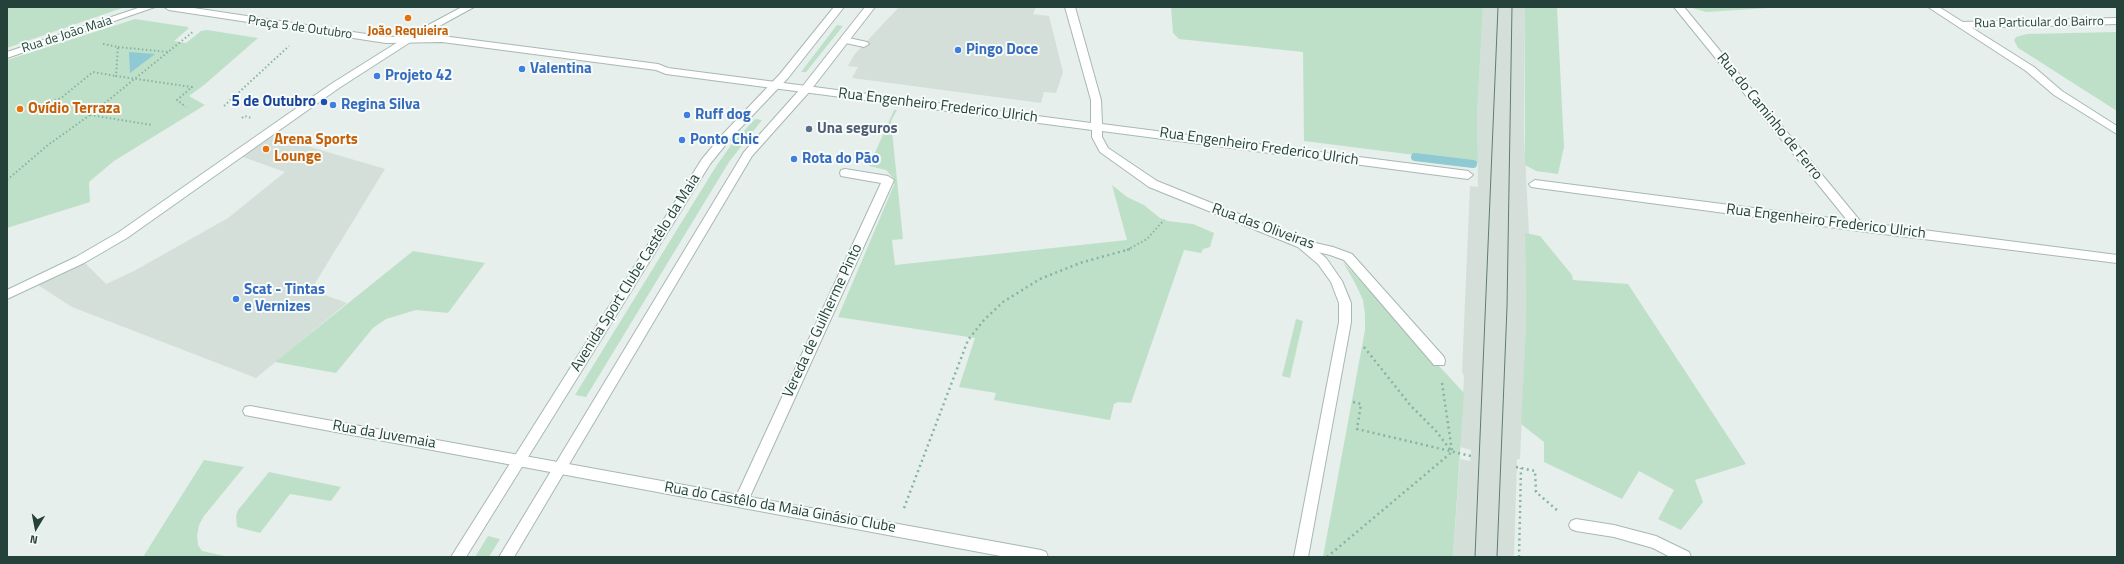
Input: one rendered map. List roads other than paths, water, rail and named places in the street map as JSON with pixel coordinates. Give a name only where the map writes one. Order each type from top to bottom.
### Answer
[{"type":"street","name":"Rua de João Maia","points":[[7,55],[150,7]]},
{"type":"street","name":"Praça 5 de Outubro","points":[[168,7],[386,40],[409,39]]},
{"type":"street","points":[[7,295],[80,260],[123,235],[177,199],[335,86],[409,39],[469,7]]},
{"type":"street","name":"Avenida Sport Clube Castêlo da Maia","points":[[458,557],[706,162],[727,136],[775,85],[839,7]]},
{"type":"street","points":[[506,557],[743,160],[758,140],[806,89],[870,7]]},
{"type":"street","name":"Rua das Oliveiras","points":[[1070,7],[1096,100],[1096,137],[1104,150],[1153,184],[1302,244],[1348,257],[1439,361]]},
{"type":"street","name":"Rua do Caminho de Ferro","points":[[1679,7],[1860,227]]},
{"type":"street","points":[[1933,7],[2030,69],[2058,93],[2117,131]]},
{"type":"street","name":"Rua Particular do Bairro","points":[[1961,25],[2117,21]]},
{"type":"street","name":"Rua Engenheiro Frederico Ulrich","points":[[409,39],[442,39],[658,67],[668,72],[1468,175]]},
{"type":"street","points":[[844,40],[864,44]]},
{"type":"street","name":"Vereda de Guilherme Pinto","points":[[741,501],[888,180],[845,174]]},
{"type":"street","name":"Rua Engenheiro Frederico Ulrich","points":[[1535,184],[2117,259]]},
{"type":"street","points":[[1301,557],[1344,332],[1344,303],[1336,280],[1322,260],[1302,244]]},
{"type":"street","name":"Rua da Juvemaia","points":[[250,411],[518,460]]},
{"type":"street","name":"Rua do Castêlo da Maia Ginásio Clube","points":[[518,460],[1041,557]]},
{"type":"street","points":[[1576,525],[1614,531],[1656,542],[1684,557]]},
{"type":"water","points":[[129,52],[155,54],[130,73]]},
{"type":"waterway","points":[[1415,157],[1473,164]]},
{"type":"tram line","points":[[1475,557],[1498,7]]},
{"type":"tram line","points":[[1497,557],[1507,307],[1512,7]]},
{"type":"place","name":"João Requieira","points":[[408,18]]},
{"type":"place","name":"Pingo Doce","points":[[958,50]]},
{"type":"place","name":"Valentina","points":[[522,69]]},
{"type":"place","name":"Projeto 42","points":[[377,76]]},
{"type":"place","name":"5 de Outubro","points":[[324,102]]},
{"type":"place","name":"Regina Silva","points":[[333,105]]},
{"type":"place","name":"Ovídio Terraza","points":[[20,109]]},
{"type":"place","name":"Ruff dog","points":[[687,115]]},
{"type":"place","name":"Una seguros","points":[[809,129]]},
{"type":"place","name":"Ponto Chic","points":[[682,140]]},
{"type":"place","name":"Arena Sports Lounge","points":[[266,149]]},
{"type":"place","name":"Rota do Pão","points":[[794,159]]},
{"type":"place","name":"Scat - Tintas e Vernizes","points":[[236,299]]}]
